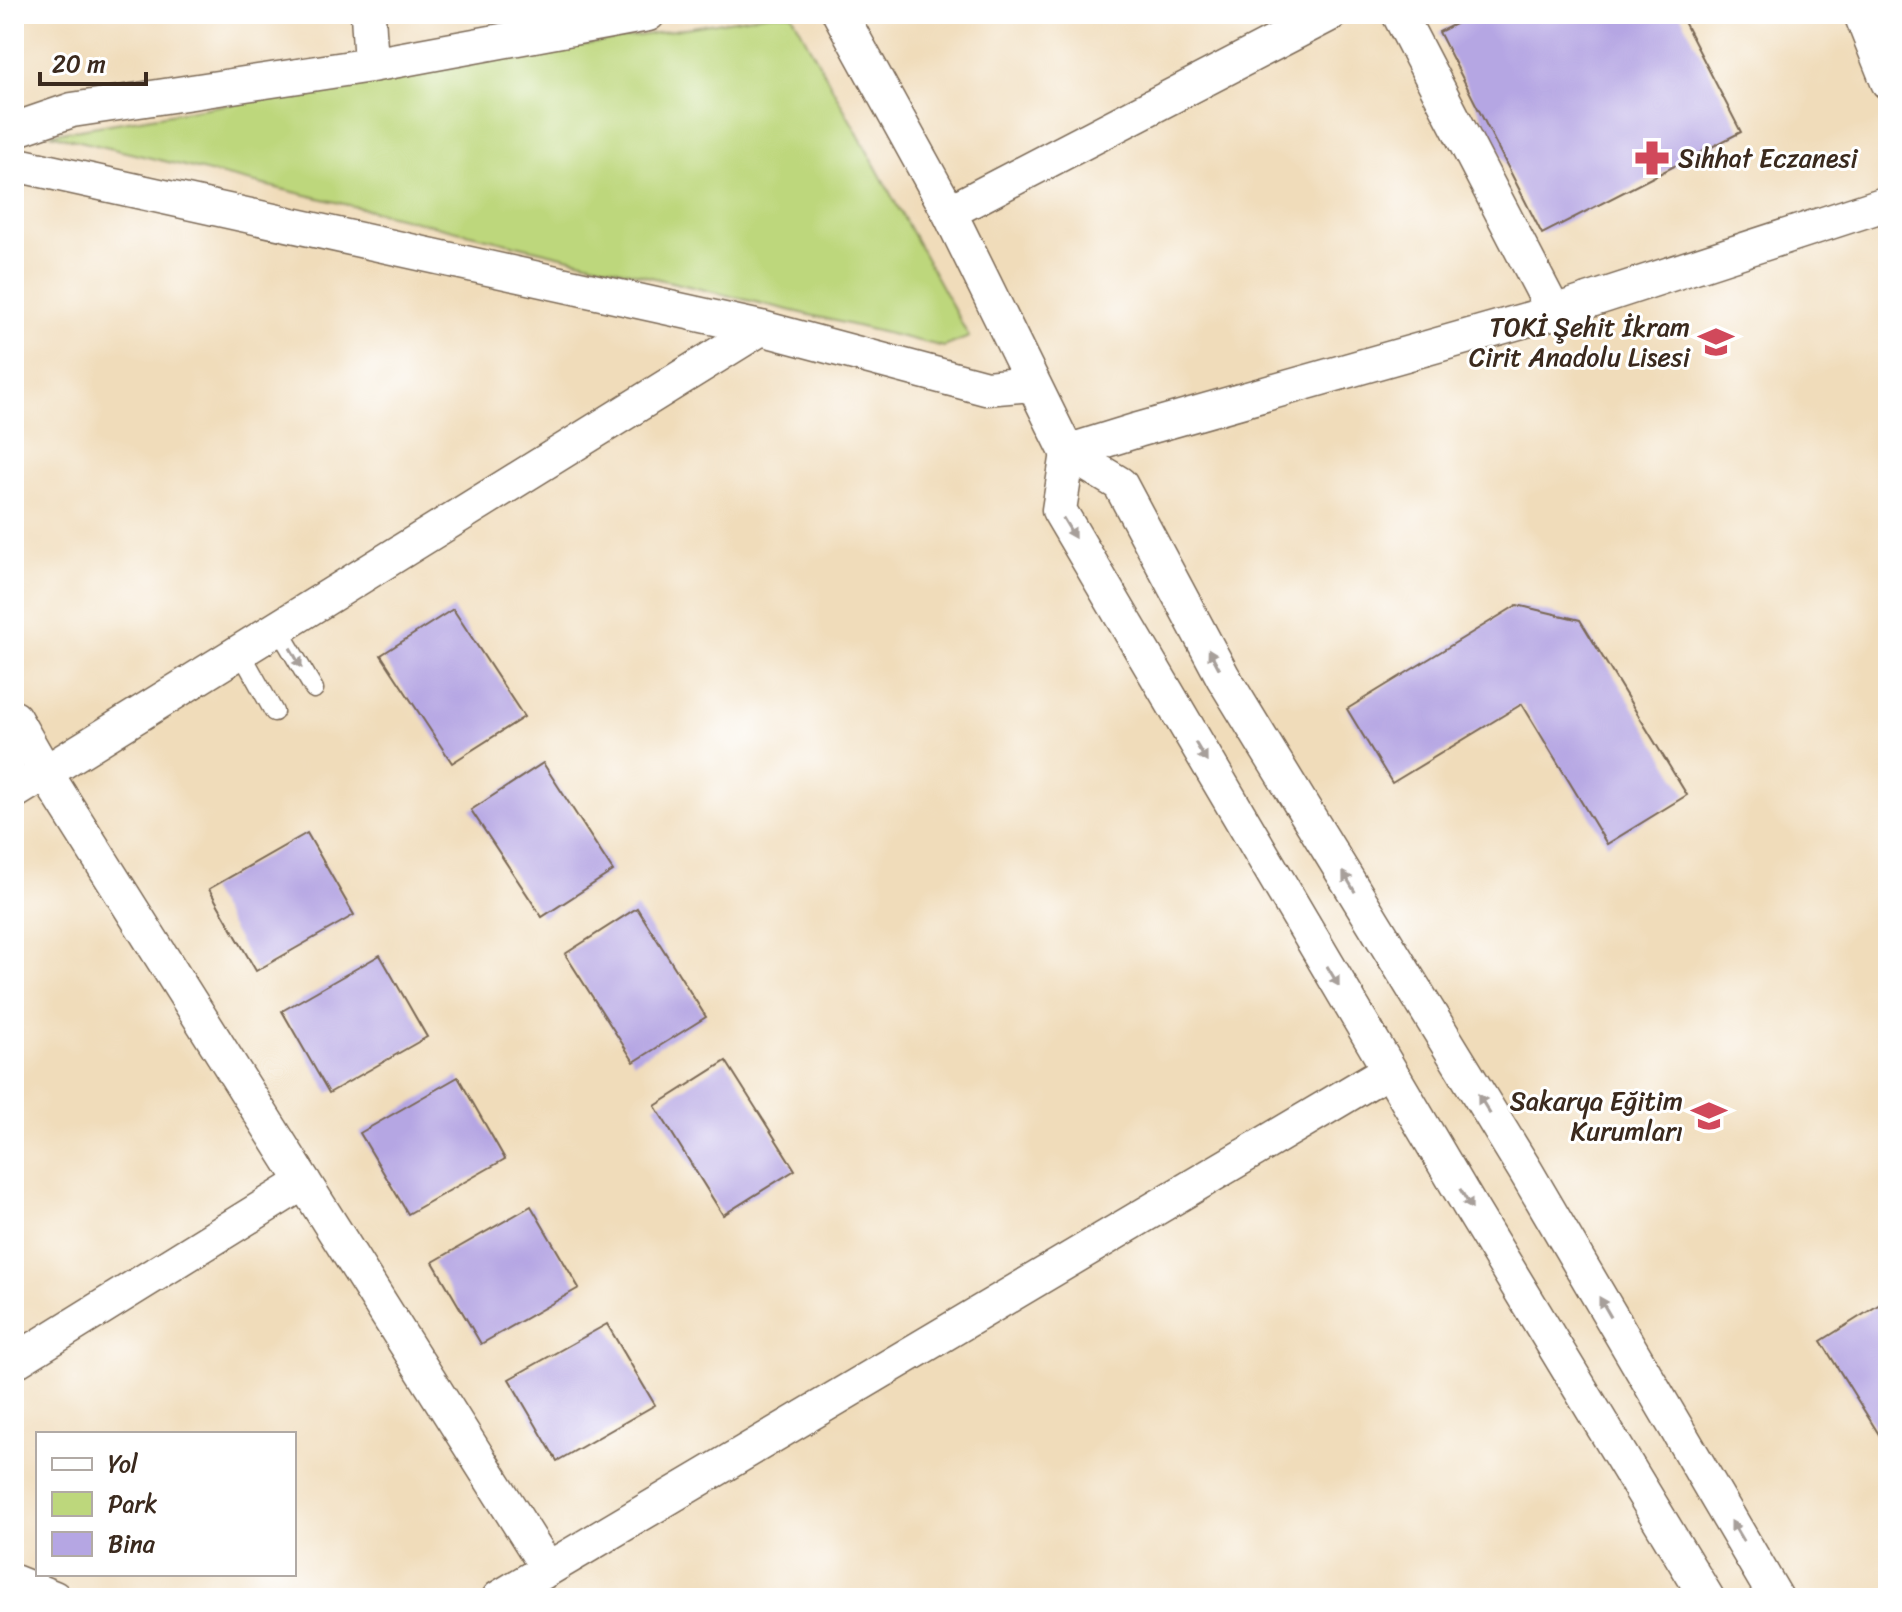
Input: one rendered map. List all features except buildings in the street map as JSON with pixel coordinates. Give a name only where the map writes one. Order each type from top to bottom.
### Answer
[{"type":"street","points":[[368,14],[371,65]]},
{"type":"street","points":[[14,130],[72,110],[371,65],[648,14]]},
{"type":"street","points":[[840,14],[949,212],[1068,453],[1120,484],[1223,677],[1525,1170],[1776,1598]]},
{"type":"street","points":[[949,212],[1330,14]]},
{"type":"street","points":[[1399,14],[1554,312]]},
{"type":"street","points":[[1861,14],[1888,82]]},
{"type":"street","points":[[14,164],[761,328],[986,388],[1032,384]]},
{"type":"street","points":[[1068,453],[1138,430],[1554,312],[1888,203]]},
{"type":"street","points":[[14,792],[761,328]]},
{"type":"street","points":[[1068,453],[1059,510],[1389,1070],[1707,1598]]},
{"type":"street","points":[[14,718],[45,772],[548,1569]]},
{"type":"street","points":[[499,1598],[1389,1070]]},
{"type":"street","points":[[14,1362],[304,1182]]},
{"type":"street","points":[[14,1582],[54,1598]]},
{"type":"lane","points":[[278,628],[314,689]]},
{"type":"lane","points":[[240,651],[274,712]]},
{"type":"green space","points":[[770,14],[792,14],[969,337],[944,347],[50,134]]},
{"type":"place","name":"Sıhhat Eczanesi","points":[[1652,158]]},
{"type":"place","name":"TOKİ Şehit İkram Cirit Anadolu Lisesi","points":[[1716,342]]},
{"type":"place","name":"Sakarya Eğitim Kurumları","points":[[1709,1116]]}]
